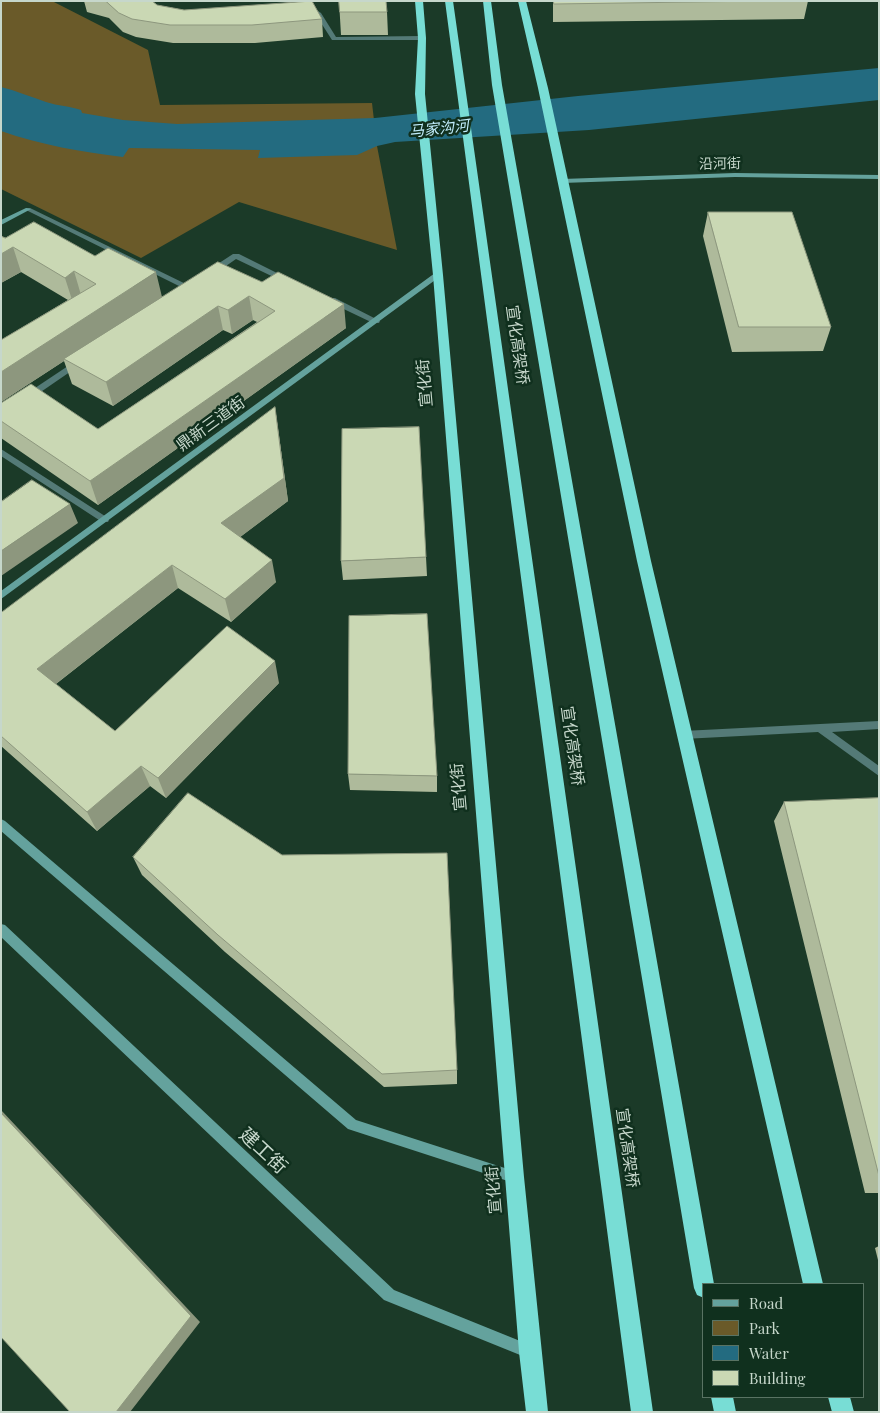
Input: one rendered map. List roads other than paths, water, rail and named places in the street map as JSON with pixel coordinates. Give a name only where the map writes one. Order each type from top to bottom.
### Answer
[{"type":"highway","points":[[419,1],[422,38]]},
{"type":"highway","name":"宣化高架桥","points":[[449,1],[642,1412]]},
{"type":"highway","name":"宣化高架桥","points":[[487,1],[497,85],[703,1283]]},
{"type":"highway","points":[[522,1],[543,88],[683,735],[813,1283]]},
{"type":"highway","name":"宣化街","points":[[422,38],[420,94],[425,158],[438,275],[514,1177],[537,1412]]},
{"type":"highway","points":[[722,1398],[725,1412]]},
{"type":"highway","points":[[839,1398],[843,1412]]},
{"type":"street","points":[[309,14],[318,13],[334,39],[422,38]]},
{"type":"street","name":"沿河街","points":[[562,181],[735,175],[879,177]]},
{"type":"street","points":[[1,222],[28,209],[188,287]]},
{"type":"street","points":[[204,277],[236,256],[297,284]]},
{"type":"street","name":"鼎新三道街","points":[[1,596],[438,275]]},
{"type":"street","points":[[180,292],[196,282]]},
{"type":"street","points":[[324,296],[376,320]]},
{"type":"street","points":[[18,403],[82,359]]},
{"type":"street","points":[[1,452],[106,520]]},
{"type":"street","points":[[683,735],[879,725]]},
{"type":"street","points":[[820,728],[879,772]]},
{"type":"street","points":[[1,824],[352,1125],[514,1177]]},
{"type":"street","name":"建工街","points":[[1,929],[389,1295],[530,1352]]},
{"type":"water","name":"马家沟河","points":[[879,68],[879,100],[589,130],[395,142],[377,146],[357,155],[258,158],[260,150],[129,148],[123,157],[62,147],[1,131],[1,87],[50,103],[81,110],[82,113],[123,120],[177,124],[375,118],[578,96]]}]
